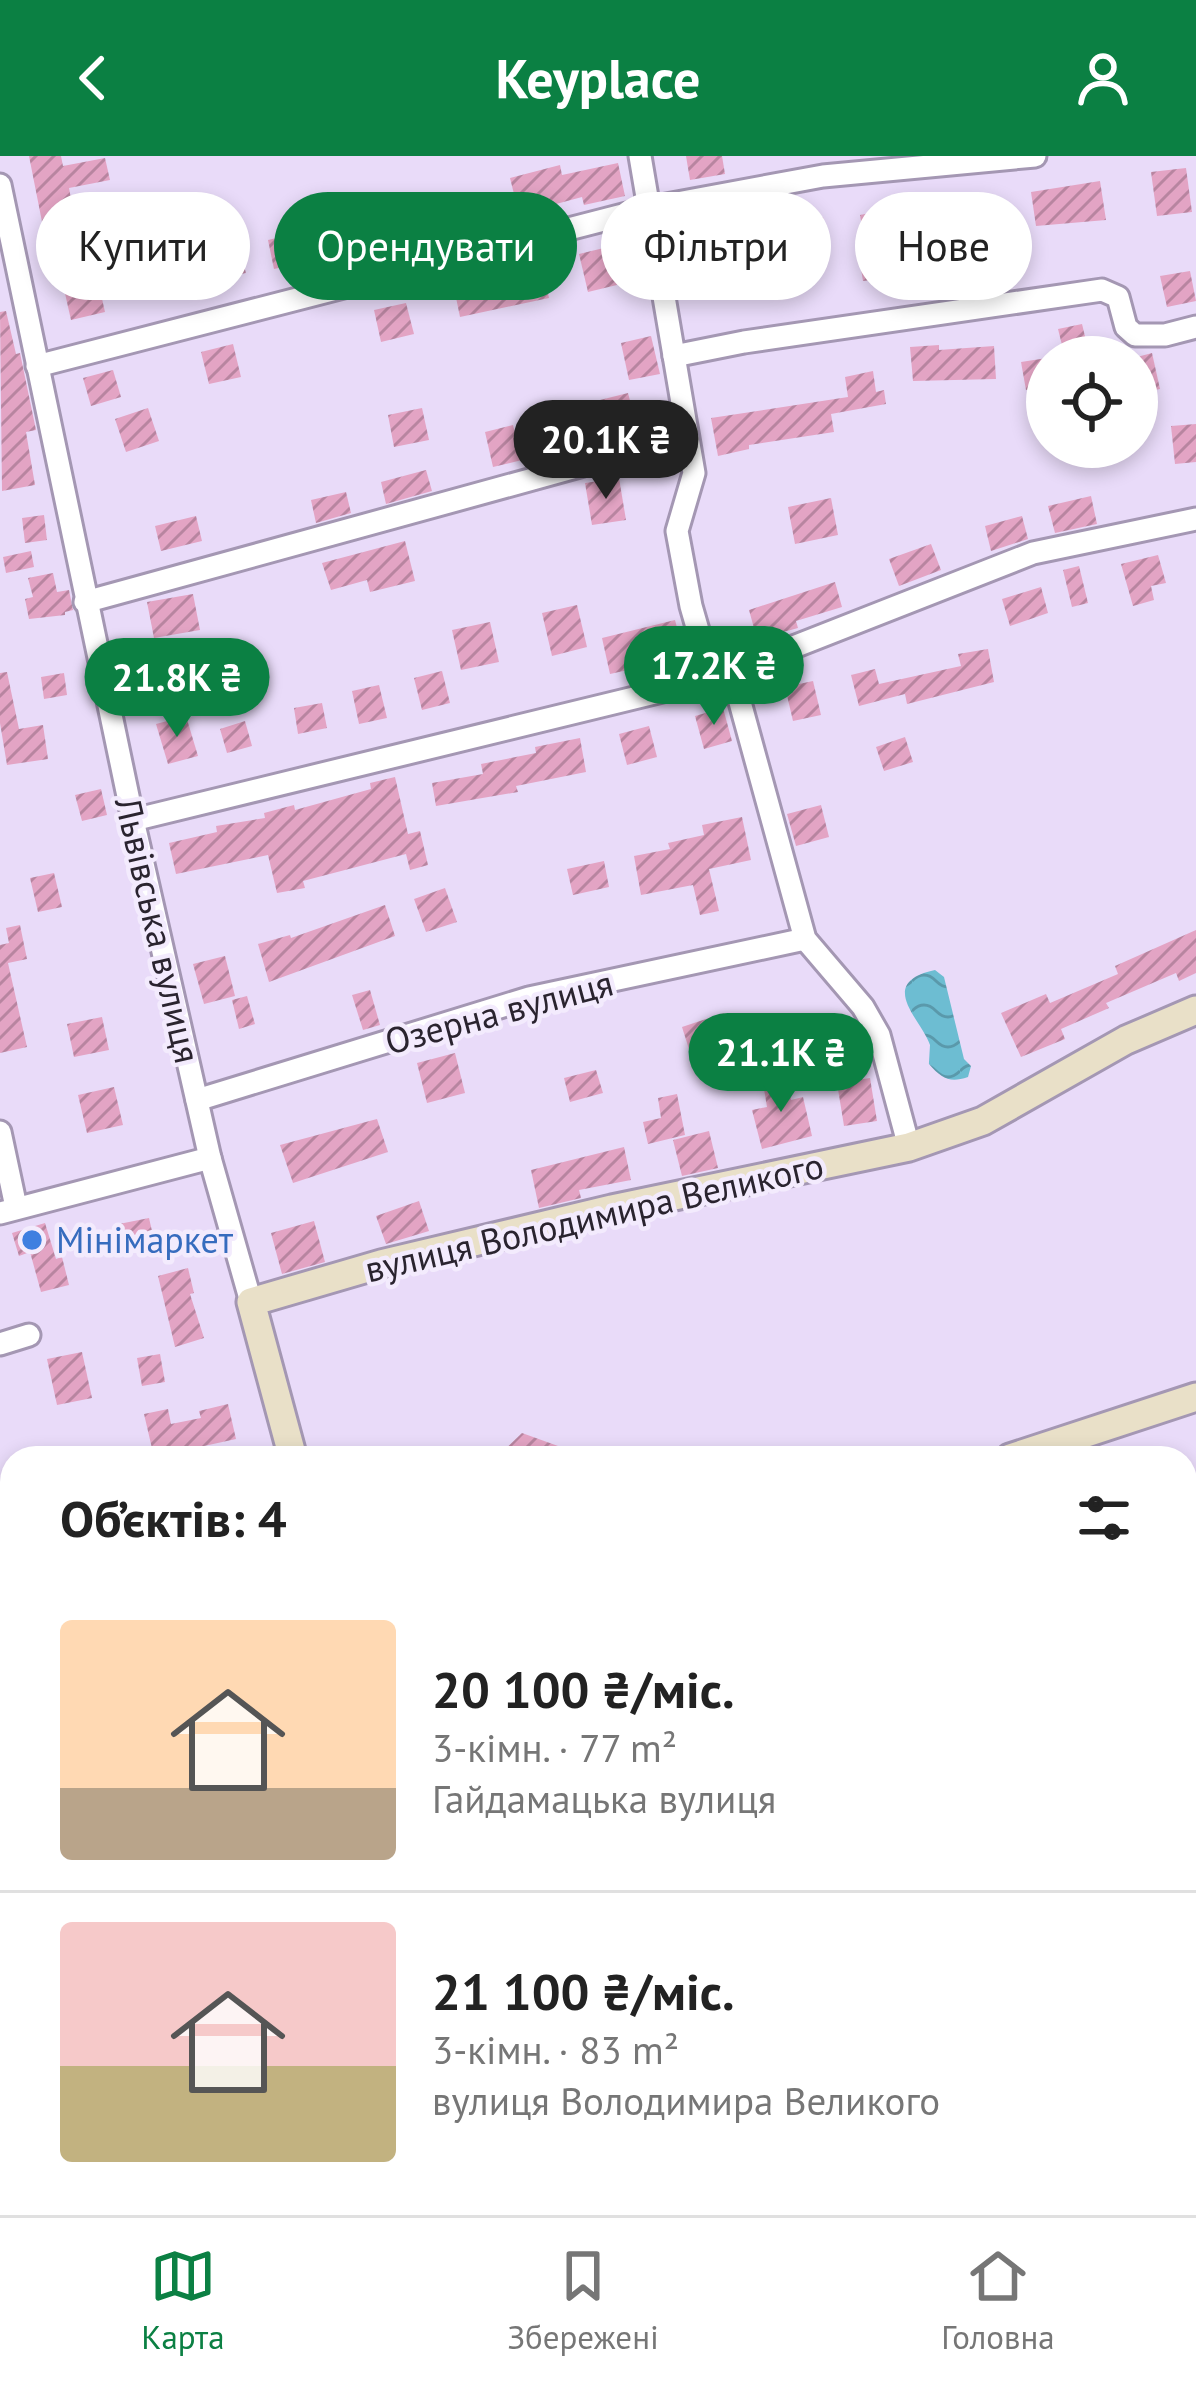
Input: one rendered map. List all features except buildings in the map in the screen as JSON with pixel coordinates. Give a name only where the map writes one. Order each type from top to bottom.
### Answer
[{"type":"street","points":[[640,156],[647,192]]},
{"type":"street","points":[[736,192],[823,176],[1024,157]]},
{"type":"street","name":"Львівська вулиця","points":[[0,184],[133,820],[210,1158],[290,1446]]},
{"type":"street","points":[[37,366],[601,221]]},
{"type":"street","points":[[674,356],[1102,290],[1118,296],[1126,327],[1135,335],[1165,335],[1196,327]]},
{"type":"street","points":[[665,300],[694,473],[677,531],[691,606],[722,676],[805,939],[862,1007],[879,1036],[909,1147]]},
{"type":"street","points":[[86,602],[580,466]]},
{"type":"street","points":[[133,820],[722,676],[1033,553],[1196,519]]},
{"type":"street","name":"Озерна вулиця","points":[[197,1100],[529,998],[805,939]]},
{"type":"street","name":"вулиця Володимира Великого","points":[[251,1302],[381,1264],[612,1209],[909,1147],[983,1121],[1126,1040],[1196,1010]]},
{"type":"street","points":[[0,1132],[8,1210],[210,1158]]},
{"type":"street","points":[[0,1344],[28,1335]]},
{"type":"street","points":[[1048,1446],[1196,1396]]},
{"type":"water","points":[[935,970],[944,977],[964,1059],[971,1066],[968,1077],[962,1079],[947,1078],[929,1064],[930,1045],[907,1003],[908,984]]},
{"type":"place","name":"Мінімаркет","points":[[32,1240]]}]
